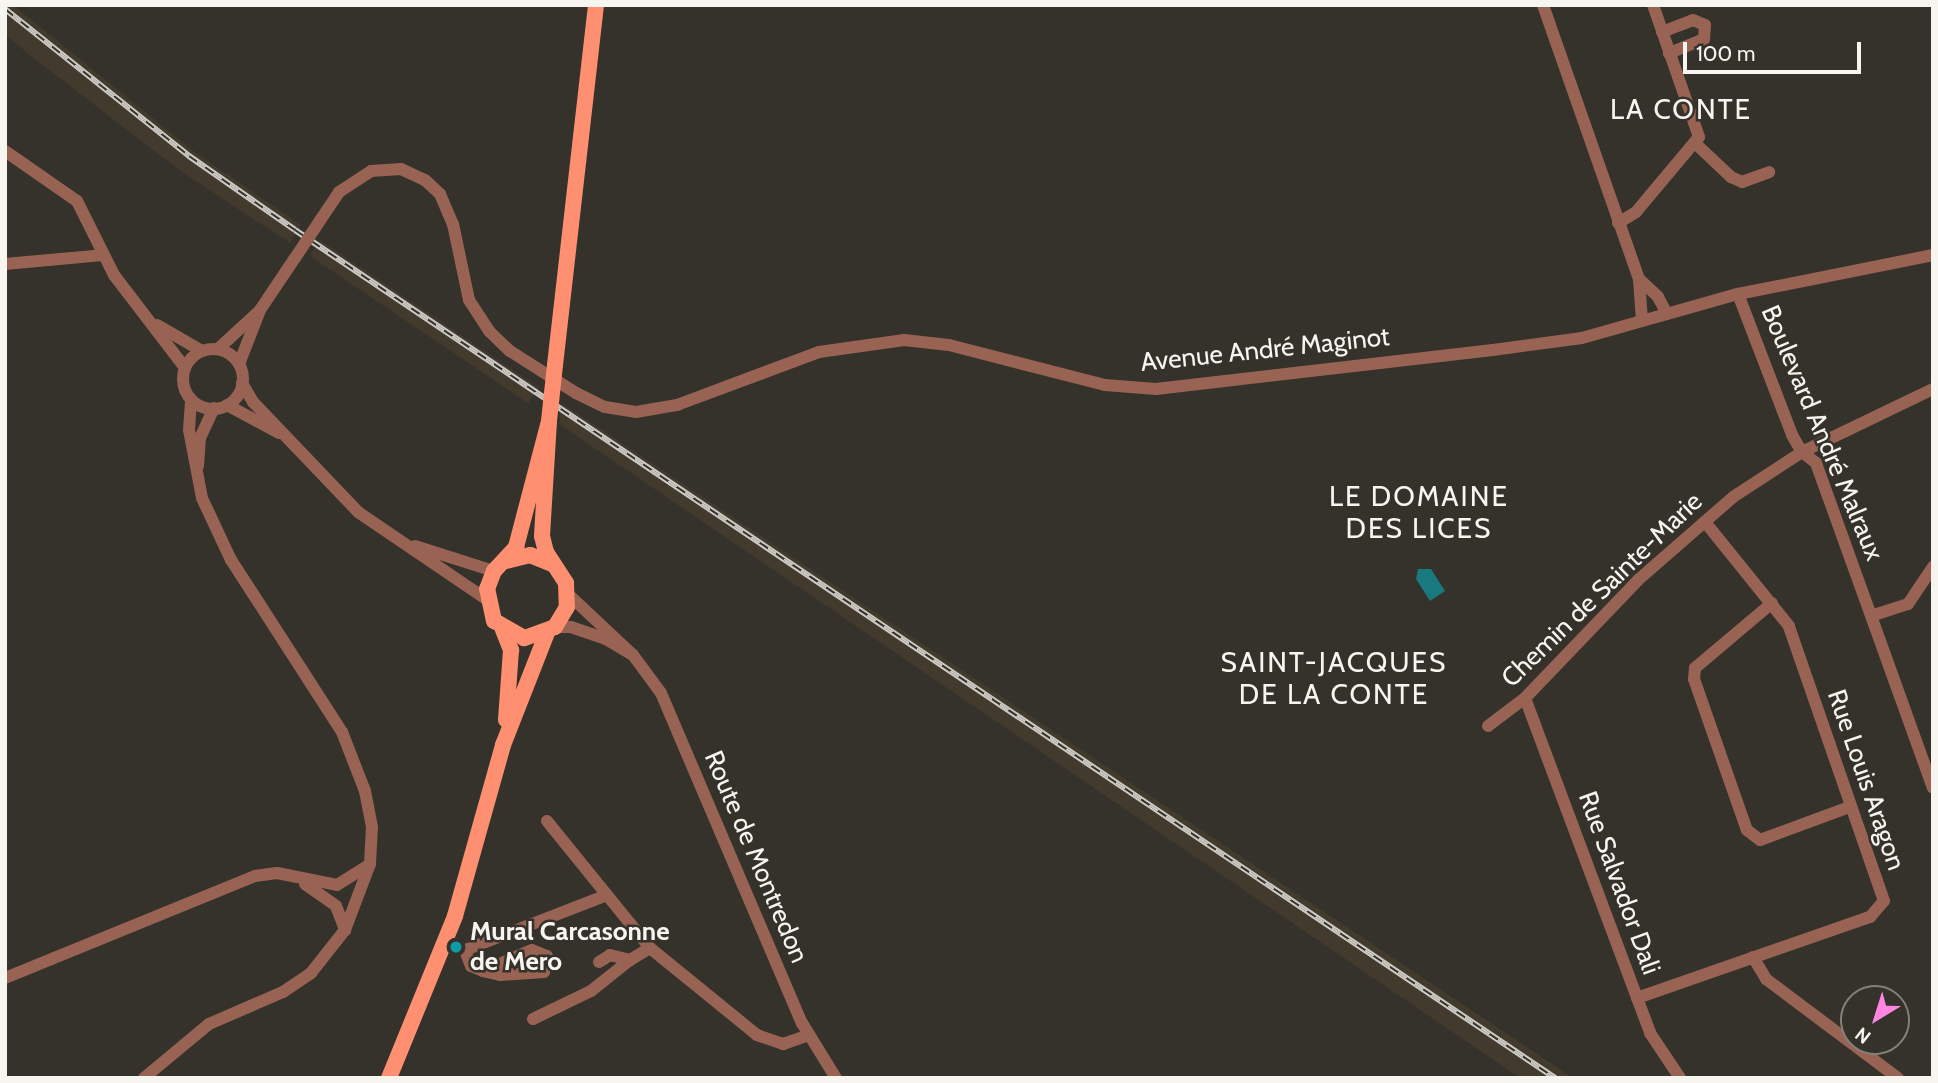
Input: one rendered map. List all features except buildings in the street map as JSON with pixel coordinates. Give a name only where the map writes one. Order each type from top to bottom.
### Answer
[{"type":"main road","points":[[552,564],[542,536],[549,421],[596,5]]},
{"type":"main road","points":[[503,745],[511,660],[503,630],[486,599],[500,566],[516,547],[536,485],[549,421]]},
{"type":"main road","points":[[388,1078],[455,916],[503,745],[551,630],[569,595],[561,572],[552,564],[530,555],[500,566]]},
{"type":"main road","points":[[503,630],[524,638],[551,630]]},
{"type":"street","points":[[1543,5],[1639,279],[1642,321]]},
{"type":"street","points":[[1618,223],[1636,212],[1695,143],[1700,129],[1669,54],[1653,5]]},
{"type":"street","points":[[1661,32],[1693,20],[1705,25],[1704,38],[1669,54]]},
{"type":"street","points":[[1695,143],[1731,177],[1742,182],[1769,172]]},
{"type":"street","points":[[5,152],[77,201],[103,255],[185,368]]},
{"type":"street","name":"Avenue André Maginot","points":[[260,310],[339,192],[370,171],[401,169],[425,180],[440,194],[453,224],[469,300],[489,331],[510,351],[576,393],[605,407],[636,412],[677,405],[819,352],[853,344],[904,340],[950,345],[1105,385],[1156,389],[1582,338],[1738,295],[1933,254]]},
{"type":"street","points":[[5,264],[103,255]]},
{"type":"street","points":[[1639,279],[1654,293],[1667,314]]},
{"type":"street","points":[[1639,299],[1654,293]]},
{"type":"street","name":"Boulevard André Malraux","points":[[1738,295],[1802,452],[1816,463],[1874,615],[1933,788]]},
{"type":"street","points":[[144,1078],[209,1024],[283,992],[310,973],[345,930],[359,903],[370,864],[372,827],[356,762],[342,732],[231,560],[202,498],[189,430],[191,398],[183,384],[185,368],[202,351],[218,349],[260,310]]},
{"type":"street","points":[[260,310],[239,364],[242,383],[283,435],[358,513],[486,599]]},
{"type":"street","points":[[145,315],[202,351]]},
{"type":"street","points":[[218,349],[239,364]]},
{"type":"street","points":[[227,405],[242,383]]},
{"type":"street","name":"Chemin de Sainte-Marie","points":[[1488,726],[1525,698],[1638,580],[1705,522],[1802,452],[1933,389]]},
{"type":"street","points":[[191,398],[214,408],[227,405],[283,435]]},
{"type":"street","points":[[198,470],[200,438],[214,408]]},
{"type":"street","name":"Rue Louis Aragon","points":[[1637,998],[1880,910],[1884,901],[1849,807],[1789,626],[1705,522]]},
{"type":"street","points":[[401,542],[500,566]]},
{"type":"street","points":[[1874,615],[1908,604],[1932,569]]},
{"type":"street","points":[[569,595],[633,655]]},
{"type":"street","points":[[1772,603],[1695,668],[1694,679],[1747,830],[1760,839],[1849,807]]},
{"type":"street","points":[[551,630],[571,627],[607,639],[633,655]]},
{"type":"street","name":"Route de Montredon","points":[[633,655],[661,693],[809,1035],[836,1078]]},
{"type":"street","name":"Rue Salvador Dali","points":[[1525,698],[1650,1033],[1681,1078]]},
{"type":"street","points":[[547,821],[650,948],[757,1035],[783,1044],[809,1035]]},
{"type":"street","points":[[337,885],[370,864]]},
{"type":"street","points":[[5,978],[255,876],[293,877],[337,885],[348,889],[359,903]]},
{"type":"street","points":[[293,877],[336,906],[351,908],[359,903]]},
{"type":"street","points":[[483,971],[471,967],[465,950],[607,895]]},
{"type":"street","points":[[336,906],[345,930]]},
{"type":"street","points":[[533,1019],[591,991],[650,948]]},
{"type":"street","points":[[599,962],[610,955],[630,960]]},
{"type":"street","points":[[1754,957],[1766,979],[1898,1078]]},
{"type":"shaded area","points":[[5,5],[13,5],[192,150],[301,225],[290,243],[179,170],[27,53],[5,34]]},
{"type":"shaded area","points":[[320,240],[539,388],[528,403],[309,256]]},
{"type":"shaded area","points":[[562,403],[1573,1078],[1520,1078],[559,424]]},
{"type":"water","points":[[1418,569],[1431,569],[1445,591],[1430,601],[1416,579]]},
{"type":"railway","points":[[5,9],[189,156],[295,230],[1555,1078]]},
{"type":"place","name":"Mural Carcasonne de Mero","points":[[456,947]]},
{"type":"district","name":"LA CONTE","points":[[1681,109]]},
{"type":"district","name":"LE DOMAINE DES LICES","points":[[1419,512]]},
{"type":"district","name":"SAINT-JACQUES DE LA CONTE","points":[[1334,678]]}]
